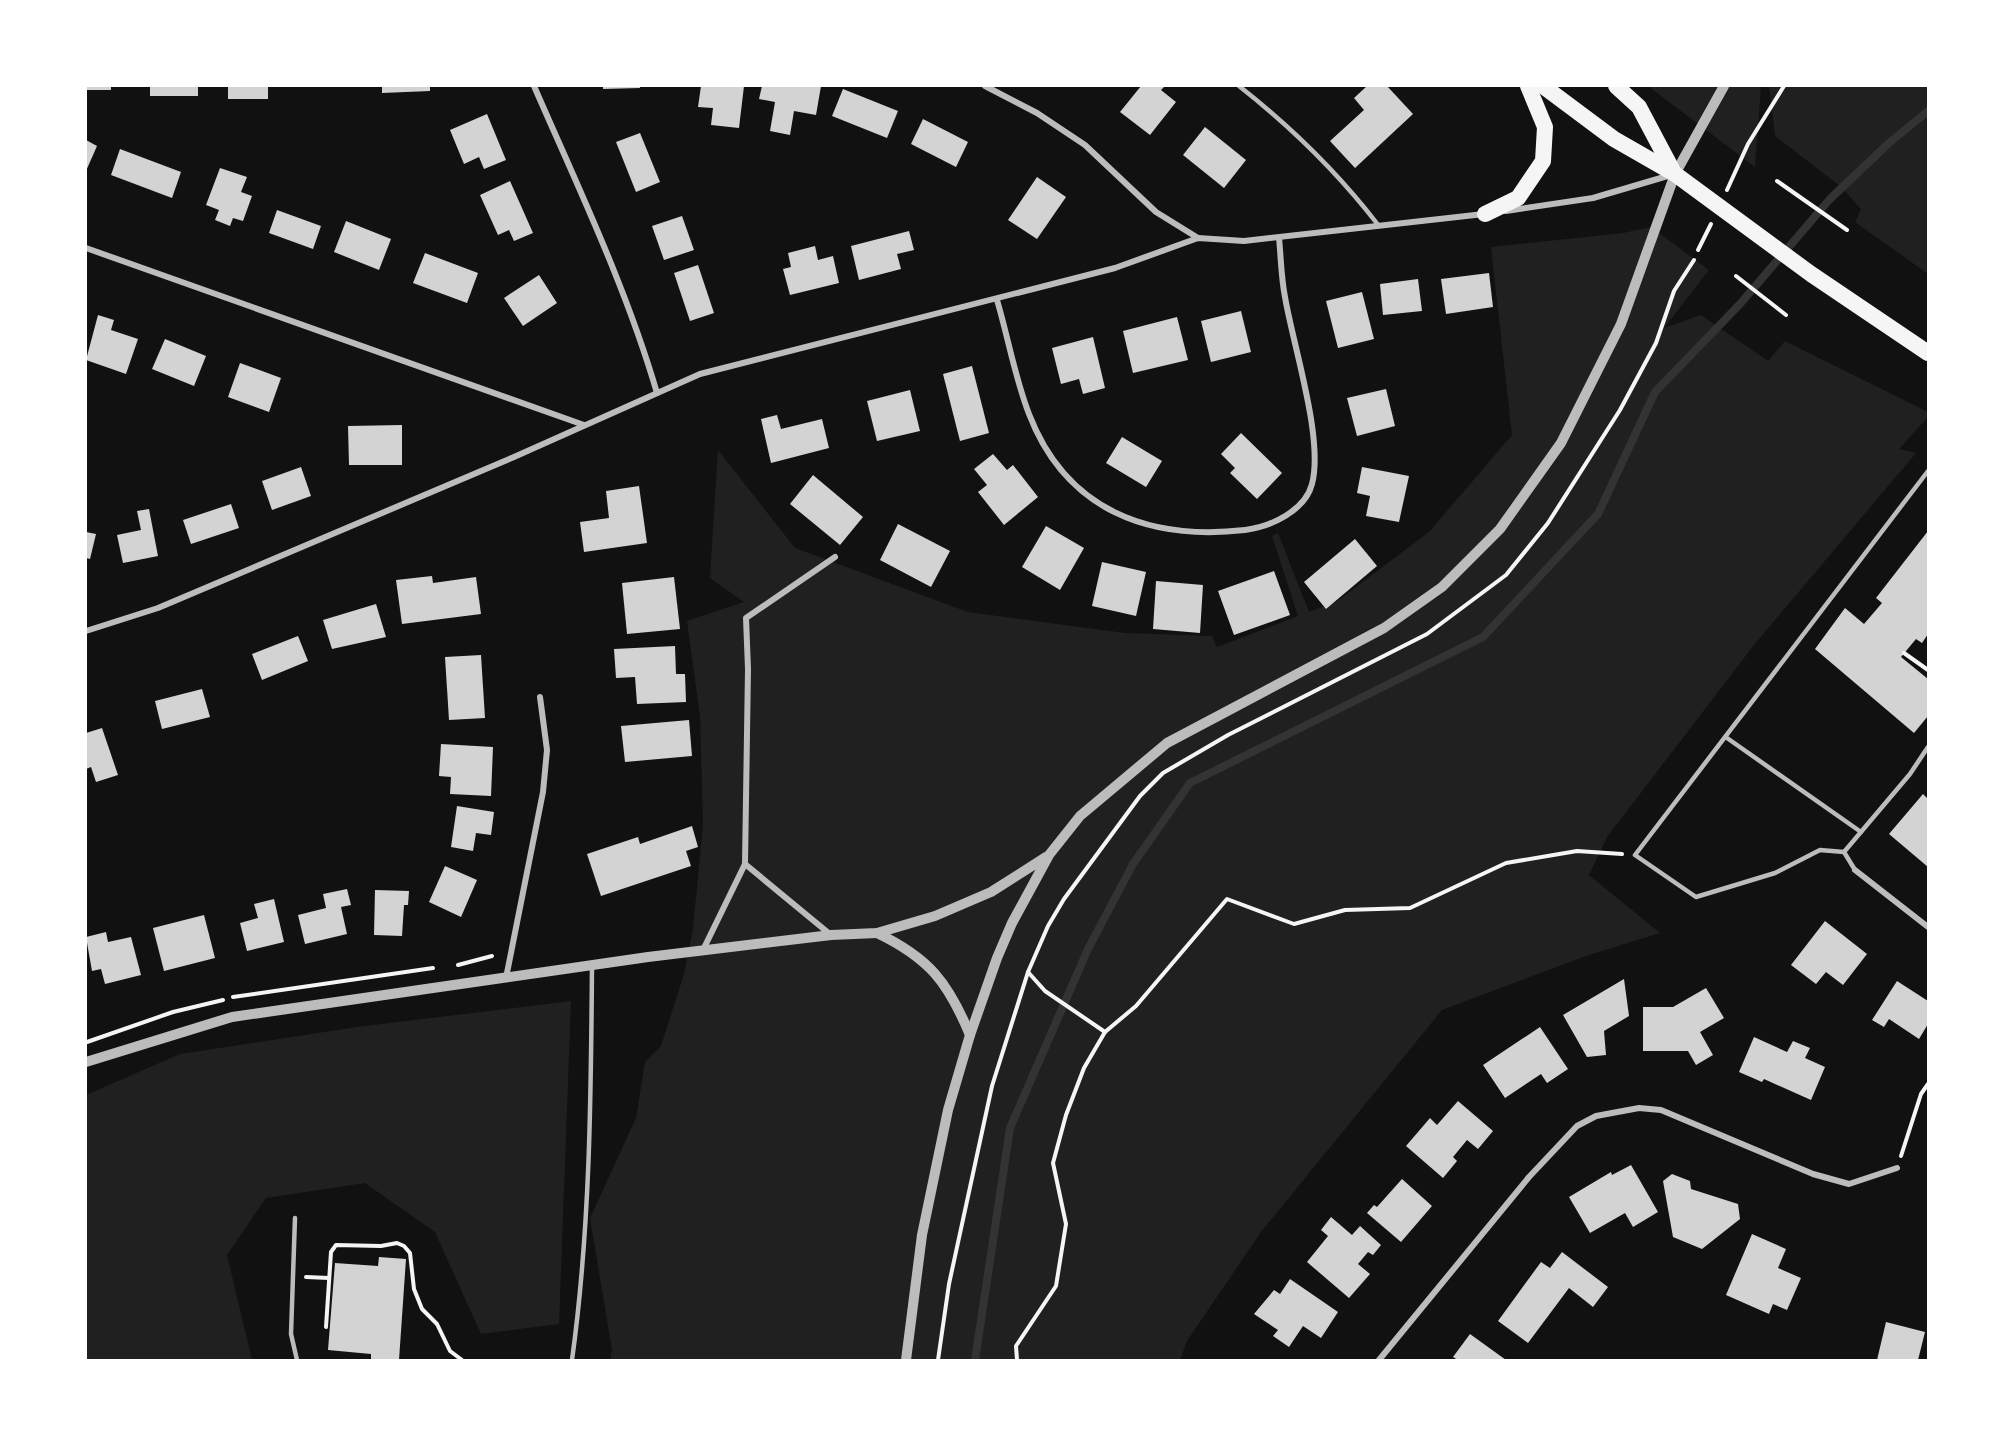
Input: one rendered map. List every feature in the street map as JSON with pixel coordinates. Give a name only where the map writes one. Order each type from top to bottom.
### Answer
[{"type":"highway","points":[[1485,214],[1518,198],[1543,161],[1545,127],[1528,86]]},
{"type":"highway","points":[[1543,86],[1614,139],[1675,174],[1811,274],[1929,353]]},
{"type":"highway","points":[[1616,86],[1639,107],[1675,174]]},
{"type":"street","points":[[534,86],[619,280],[641,337],[657,393]]},
{"type":"street","points":[[985,86],[1036,113],[1085,145],[1156,212],[1198,238]]},
{"type":"street","points":[[906,1360],[922,1235],[948,1110],[969,1035],[1012,922],[1049,855],[1080,816],[1167,743],[1384,628],[1442,587],[1500,529],[1561,443],[1621,324],[1675,174],[1724,86]]},
{"type":"street","points":[[87,628],[158,609],[585,426],[700,374],[998,300],[1116,268],[1198,238],[1244,241],[1485,214],[1593,198],[1675,174]]},
{"type":"street","points":[[998,300],[1029,414],[1048,451],[1078,489],[1119,516],[1163,530],[1216,533],[1262,528],[1296,509],[1312,486],[1315,448],[1284,295],[1279,238]]},
{"type":"street","points":[[86,248],[585,426]]},
{"type":"street","points":[[703,951],[745,864],[748,669],[746,618],[835,557]]},
{"type":"street","points":[[506,979],[543,792],[547,750],[540,697]]},
{"type":"street","points":[[86,1062],[232,1017],[703,951],[831,935],[877,933],[936,916],[990,892],[1049,855]]},
{"type":"street","points":[[745,864],[831,935]]},
{"type":"street","points":[[1855,870],[1929,927]]},
{"type":"street","points":[[877,933],[909,948],[936,973],[957,1005],[969,1035]]},
{"type":"street","points":[[1378,1360],[1529,1177],[1577,1126],[1596,1116],[1639,1108],[1661,1110],[1813,1174],[1849,1184],[1897,1168]]},
{"type":"lane","points":[[1239,86],[1323,164],[1361,202],[1379,226]]},
{"type":"lane","points":[[1844,852],[1820,850],[1775,873],[1696,897],[1635,855],[1727,738],[1929,471]]},
{"type":"lane","points":[[1727,738],[1861,832]]},
{"type":"lane","points":[[1844,852],[1910,774],[1929,747]]},
{"type":"lane","points":[[1844,852],[1855,870]]},
{"type":"lane","points":[[572,1360],[581,1296],[590,1153],[592,966]]},
{"type":"lane","points":[[295,1218],[291,1334],[297,1360]]},
{"type":"path","points":[[1748,144],[1784,86]]},
{"type":"path","points":[[1777,181],[1847,230]]},
{"type":"path","points":[[1736,276],[1786,315]]},
{"type":"path","points":[[1904,653],[1929,670]]},
{"type":"path","points":[[1017,1360],[1016,1346],[1056,1286],[1066,1224],[1053,1163],[1066,1115],[1084,1068],[1105,1032],[1136,1006],[1227,899],[1294,924],[1345,910],[1410,908],[1506,863],[1578,851],[1635,855]]},
{"type":"path","points":[[1028,972],[1045,992],[1105,1032]]},
{"type":"path","points":[[938,1360],[960,1228],[1002,1051],[1012,1019]]},
{"type":"path","points":[[1897,1168],[1921,1094],[1929,1084]]},
{"type":"path","points":[[326,1327],[331,1252],[336,1245],[381,1246],[397,1243],[405,1246],[410,1253],[414,1289],[422,1309],[437,1324],[450,1351],[462,1360]]},
{"type":"path","points":[[293,1276],[329,1278]]},
{"type":"shaded area","points":[[1648,86],[1761,86],[1755,167]]},
{"type":"shaded area","points":[[1769,86],[1928,86],[1928,274],[1855,222],[1861,209],[1840,186],[1775,136]]},
{"type":"shaded area","points":[[1651,227],[1709,270],[1664,328],[1701,315],[1768,361],[1785,341],[1928,412],[1928,417],[1899,449],[1916,453],[1754,645],[1607,837],[1589,875],[1660,933],[1586,956],[1442,1010],[1261,1232],[1187,1341],[1180,1360],[610,1360],[612,1350],[590,1218],[636,1118],[645,1062],[661,1046],[684,974],[693,929],[703,823],[700,716],[687,621],[744,602],[710,578],[718,450],[795,548],[968,612],[1125,633],[1212,636],[1217,647],[1298,616],[1272,536],[1278,533],[1309,612],[1336,602],[1429,532],[1512,435],[1491,247],[1623,233]]},
{"type":"shaded area","points":[[571,1001],[559,1324],[481,1334],[435,1232],[365,1183],[266,1198],[227,1255],[252,1360],[86,1360],[86,1095],[180,1054],[357,1027]]},
{"type":"building","points":[[86,86],[111,86],[111,90],[86,90]]},
{"type":"building","points":[[150,86],[198,86],[198,96],[150,96]]},
{"type":"building","points":[[228,86],[268,86],[268,99],[228,99]]},
{"type":"building","points":[[382,86],[430,86],[430,91],[382,93]]},
{"type":"building","points":[[603,86],[640,86],[640,88],[603,89]]},
{"type":"building","points":[[701,86],[744,86],[739,128],[711,125],[713,108],[698,107]]},
{"type":"building","points":[[762,86],[821,86],[816,115],[794,111],[790,135],[770,131],[775,102],[759,99]]},
{"type":"building","points":[[1141,86],[1165,86],[1161,90],[1176,102],[1150,135],[1120,112]]},
{"type":"building","points":[[1367,86],[1387,86],[1413,114],[1355,168],[1330,141],[1364,110],[1354,98]]},
{"type":"building","points":[[843,89],[898,111],[887,138],[832,116]]},
{"type":"building","points":[[487,114],[506,160],[484,169],[479,157],[464,164],[450,130]]},
{"type":"building","points":[[923,119],[968,142],[956,167],[911,144]]},
{"type":"building","points":[[1205,127],[1246,160],[1224,188],[1183,155]]},
{"type":"building","points":[[640,133],[660,182],[636,192],[616,142]]},
{"type":"building","points":[[86,140],[97,146],[86,171]]},
{"type":"building","points":[[120,149],[181,172],[172,198],[111,175]]},
{"type":"building","points":[[220,168],[247,177],[241,192],[252,196],[243,221],[233,218],[230,226],[215,220],[219,210],[206,205]]},
{"type":"building","points":[[1037,177],[1066,197],[1037,239],[1008,220]]},
{"type":"building","points":[[510,181],[533,233],[514,241],[509,230],[498,235],[480,195]]},
{"type":"building","points":[[277,210],[321,226],[313,249],[269,233]]},
{"type":"building","points":[[682,216],[694,250],[664,260],[652,226]]},
{"type":"building","points":[[346,221],[391,239],[379,270],[334,252]]},
{"type":"building","points":[[909,231],[914,250],[897,254],[901,269],[859,280],[851,246]]},
{"type":"building","points":[[815,246],[818,260],[833,256],[839,283],[790,295],[783,269],[791,267],[788,253]]},
{"type":"building","points":[[425,253],[478,273],[467,303],[413,283]]},
{"type":"building","points":[[698,265],[714,313],[690,321],[674,273]]},
{"type":"building","points":[[1489,273],[1493,307],[1446,314],[1441,279]]},
{"type":"building","points":[[539,275],[557,303],[523,326],[504,298]]},
{"type":"building","points":[[1418,279],[1422,311],[1383,315],[1380,284]]},
{"type":"building","points":[[1362,292],[1374,339],[1338,348],[1326,301]]},
{"type":"building","points":[[1241,311],[1251,352],[1211,362],[1201,321]]},
{"type":"building","points":[[98,315],[114,320],[111,330],[138,339],[126,374],[86,360]]},
{"type":"building","points":[[1177,317],[1188,360],[1133,373],[1123,331]]},
{"type":"building","points":[[1093,337],[1105,388],[1083,394],[1079,379],[1061,384],[1052,348]]},
{"type":"building","points":[[165,339],[206,356],[194,386],[152,369]]},
{"type":"building","points":[[240,363],[281,378],[269,412],[228,397]]},
{"type":"building","points":[[972,366],[989,433],[960,441],[943,374]]},
{"type":"building","points":[[1386,389],[1395,426],[1357,436],[1347,398]]},
{"type":"building","points":[[910,390],[920,431],[877,441],[867,401]]},
{"type":"building","points":[[777,415],[781,429],[822,419],[829,448],[771,463],[761,419]]},
{"type":"building","points":[[402,425],[402,465],[349,465],[348,426]]},
{"type":"building","points":[[1241,433],[1282,473],[1257,499],[1230,473],[1235,468],[1221,454]]},
{"type":"building","points":[[1122,437],[1162,461],[1146,487],[1106,463]]},
{"type":"building","points":[[993,454],[1007,470],[1013,465],[1038,497],[1004,525],[978,492],[987,485],[974,469]]},
{"type":"building","points":[[301,467],[311,496],[272,510],[262,481]]},
{"type":"building","points":[[1362,467],[1409,476],[1399,522],[1366,516],[1370,496],[1357,493]]},
{"type":"building","points":[[813,475],[863,517],[840,545],[790,504]]},
{"type":"building","points":[[639,486],[647,543],[584,552],[580,522],[609,518],[606,491]]},
{"type":"building","points":[[231,504],[239,528],[191,544],[183,520]]},
{"type":"building","points":[[149,509],[158,556],[123,563],[117,535],[141,530],[137,511]]},
{"type":"building","points":[[898,524],[950,551],[931,587],[880,560]]},
{"type":"building","points":[[1046,526],[1084,548],[1060,590],[1022,567]]},
{"type":"building","points":[[1928,531],[1928,634],[1922,643],[1916,639],[1901,657],[1928,679],[1928,716],[1914,733],[1815,649],[1845,608],[1864,624],[1882,603],[1876,598]]},
{"type":"building","points":[[86,532],[96,534],[90,559],[86,558]]},
{"type":"building","points":[[1355,539],[1377,566],[1326,609],[1304,582]]},
{"type":"building","points":[[1102,562],[1146,572],[1136,616],[1092,606]]},
{"type":"building","points":[[1274,571],[1290,615],[1234,635],[1218,591]]},
{"type":"building","points":[[432,576],[433,583],[476,577],[481,614],[402,624],[396,580]]},
{"type":"building","points":[[674,577],[680,629],[627,634],[622,583]]},
{"type":"building","points":[[1156,581],[1203,585],[1200,633],[1153,629]]},
{"type":"building","points":[[376,604],[386,637],[332,649],[323,620]]},
{"type":"building","points":[[298,636],[308,661],[262,680],[252,654]]},
{"type":"building","points":[[675,646],[676,674],[685,674],[686,702],[637,704],[635,677],[616,678],[614,649]]},
{"type":"building","points":[[481,655],[485,718],[449,720],[445,657]]},
{"type":"building","points":[[202,689],[210,717],[162,729],[155,701]]},
{"type":"building","points":[[689,720],[692,756],[625,762],[621,726]]},
{"type":"building","points":[[102,728],[118,775],[96,782],[91,767],[86,769],[86,733]]},
{"type":"building","points":[[441,744],[493,747],[491,796],[450,794],[451,777],[439,776]]},
{"type":"building","points":[[1923,794],[1928,799],[1928,867],[1889,834]]},
{"type":"building","points":[[457,806],[494,812],[491,835],[476,833],[473,851],[451,847]]},
{"type":"building","points":[[692,826],[698,847],[686,851],[691,866],[601,896],[587,854],[638,837],[640,844]]},
{"type":"building","points":[[445,866],[477,880],[461,917],[429,902]]},
{"type":"building","points":[[347,889],[351,905],[341,907],[347,934],[305,944],[298,915],[326,908],[323,894]]},
{"type":"building","points":[[375,890],[409,891],[408,905],[404,905],[402,936],[374,935]]},
{"type":"building","points":[[274,899],[284,942],[247,951],[240,923],[258,918],[254,904]]},
{"type":"building","points":[[204,915],[215,958],[164,971],[153,928]]},
{"type":"building","points":[[1825,921],[1867,954],[1843,985],[1826,972],[1816,984],[1791,965]]},
{"type":"building","points":[[106,932],[108,942],[131,937],[141,975],[105,984],[101,969],[92,971],[86,937]]},
{"type":"building","points":[[1624,979],[1629,1016],[1604,1031],[1606,1055],[1587,1057],[1563,1015]]},
{"type":"building","points":[[1897,981],[1928,1001],[1928,1024],[1919,1039],[1889,1019],[1884,1027],[1872,1020]]},
{"type":"building","points":[[1706,988],[1724,1018],[1700,1032],[1713,1055],[1696,1065],[1688,1051],[1643,1051],[1643,1007],[1673,1007]]},
{"type":"building","points":[[1540,1027],[1568,1069],[1547,1083],[1541,1074],[1505,1098],[1483,1065]]},
{"type":"building","points":[[1754,1037],[1787,1052],[1793,1041],[1810,1048],[1805,1058],[1825,1067],[1811,1100],[1764,1079],[1762,1082],[1739,1072]]},
{"type":"building","points":[[1458,1101],[1493,1131],[1478,1149],[1467,1140],[1453,1157],[1457,1161],[1443,1178],[1406,1146],[1430,1118],[1437,1125]]},
{"type":"building","points":[[1631,1165],[1658,1212],[1633,1227],[1625,1213],[1590,1233],[1569,1197],[1611,1172],[1612,1175]]},
{"type":"building","points":[[1672,1174],[1690,1181],[1691,1189],[1738,1204],[1740,1219],[1702,1249],[1673,1237],[1663,1181]]},
{"type":"building","points":[[1402,1179],[1432,1206],[1401,1242],[1367,1213],[1374,1205],[1377,1207]]},
{"type":"building","points":[[1331,1217],[1352,1235],[1360,1226],[1381,1245],[1373,1255],[1368,1252],[1358,1264],[1370,1274],[1349,1298],[1307,1262],[1328,1236],[1321,1230]]},
{"type":"building","points":[[1752,1234],[1786,1249],[1778,1268],[1801,1278],[1787,1310],[1773,1304],[1769,1314],[1726,1295]]},
{"type":"building","points":[[1562,1252],[1608,1287],[1593,1307],[1569,1288],[1528,1343],[1498,1321],[1541,1262],[1550,1268]]},
{"type":"building","points":[[379,1257],[406,1259],[399,1360],[371,1360],[371,1354],[328,1350],[335,1263],[378,1266]]},
{"type":"building","points":[[1290,1279],[1338,1312],[1321,1338],[1303,1326],[1289,1347],[1273,1336],[1278,1330],[1254,1314],[1274,1290],[1280,1294]]},
{"type":"building","points":[[1886,1322],[1925,1332],[1918,1360],[1877,1360]]},
{"type":"building","points":[[1470,1334],[1506,1360],[1458,1360],[1453,1357]]},
{"type":"waterway","points":[[975,1360],[1010,1128],[1088,949],[1133,864],[1190,783],[1483,637],[1598,514],[1655,392],[1740,304],[1830,199],[1889,143],[1928,111]]}]
